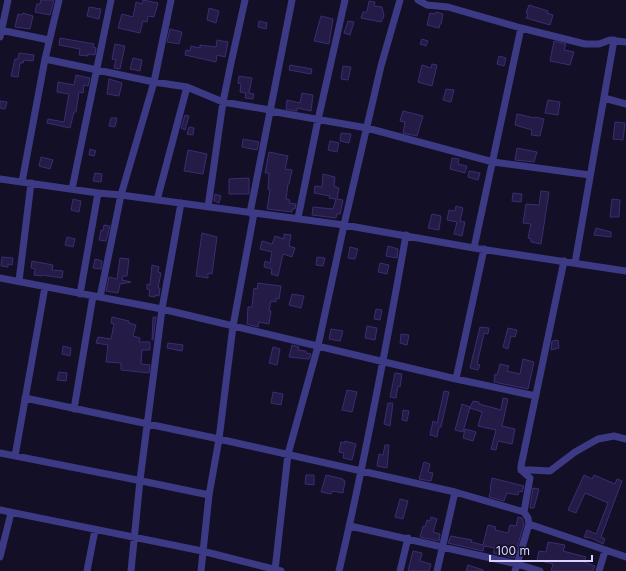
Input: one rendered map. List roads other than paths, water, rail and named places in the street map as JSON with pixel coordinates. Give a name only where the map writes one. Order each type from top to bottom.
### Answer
[{"type":"street","points":[[8,0],[0,32],[49,40]]},
{"type":"street","points":[[22,182],[45,59],[59,0]]},
{"type":"street","points":[[72,189],[112,0]]},
{"type":"street","points":[[74,409],[97,297],[121,195],[154,82],[171,0]]},
{"type":"street","points":[[208,207],[223,102],[245,0]]},
{"type":"street","points":[[201,571],[209,495],[219,439],[233,326],[270,110],[292,0]]},
{"type":"street","points":[[298,218],[345,0]]},
{"type":"street","points":[[0,510],[202,551],[278,570],[288,454],[318,346],[381,66],[400,0]]},
{"type":"street","points":[[418,0],[427,5],[442,3],[448,7],[521,28],[585,44],[599,44],[610,40],[626,42]]},
{"type":"street","points":[[474,248],[521,28]]},
{"type":"street","points":[[575,263],[614,40]]},
{"type":"street","points":[[45,59],[154,82],[187,87],[223,102],[367,128],[493,162],[590,176]]},
{"type":"street","points":[[157,200],[187,87]]},
{"type":"street","points":[[604,98],[626,104]]},
{"type":"street","points":[[0,179],[298,218],[406,235],[474,248],[626,271]]},
{"type":"street","points":[[19,281],[31,183]]},
{"type":"street","points":[[80,294],[98,193]]},
{"type":"street","points":[[131,571],[140,480],[162,309],[181,203]]},
{"type":"street","points":[[339,571],[350,526],[384,362],[406,235]]},
{"type":"street","points":[[456,379],[484,249]]},
{"type":"street","points":[[521,470],[564,261]]},
{"type":"street","points":[[0,278],[162,309],[456,379],[536,396]]},
{"type":"street","points":[[15,456],[45,287]]},
{"type":"street","points":[[25,398],[288,454],[455,492],[524,512],[528,518],[529,524],[516,567]]},
{"type":"street","points":[[521,470],[550,471],[575,452],[598,440],[614,436],[626,440]]},
{"type":"street","points":[[0,453],[209,495]]},
{"type":"street","points":[[521,470],[530,478],[524,512]]},
{"type":"street","points":[[437,571],[455,492]]},
{"type":"street","points":[[0,557],[11,513]]},
{"type":"street","points":[[529,524],[605,551],[626,556]]},
{"type":"street","points":[[350,526],[408,538],[516,567],[540,571]]},
{"type":"street","points":[[87,571],[95,530]]},
{"type":"street","points":[[400,571],[408,538]]},
{"type":"street","points":[[599,571],[605,551]]},
{"type":"street","points":[[244,571],[247,563]]}]
